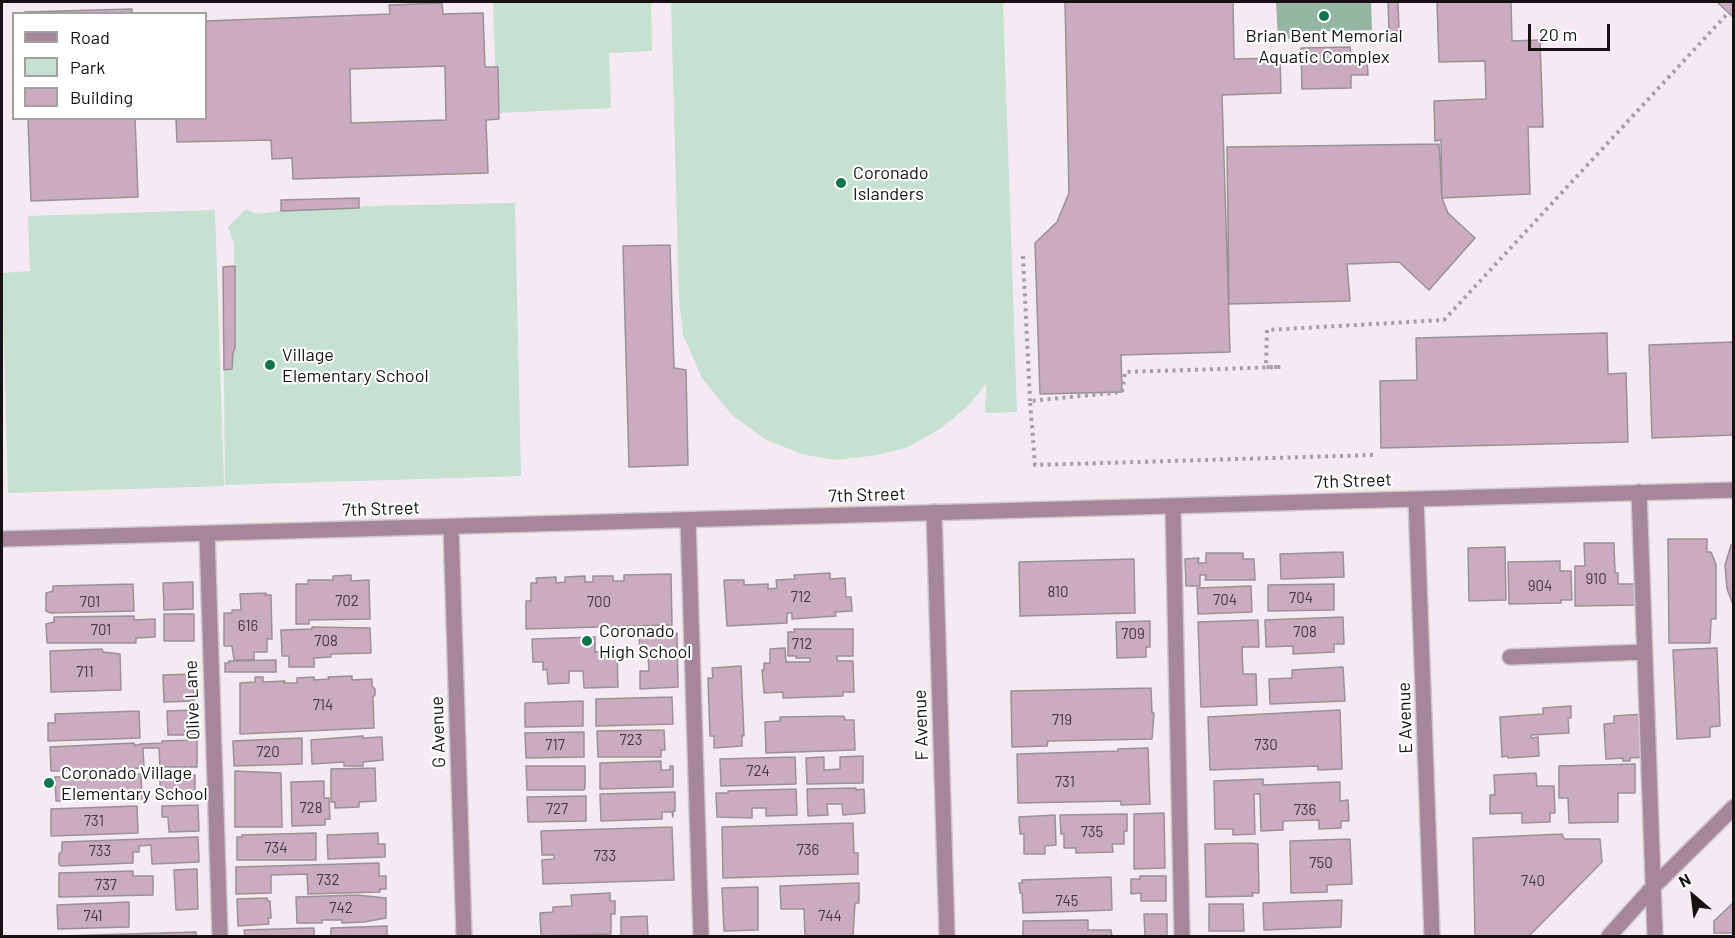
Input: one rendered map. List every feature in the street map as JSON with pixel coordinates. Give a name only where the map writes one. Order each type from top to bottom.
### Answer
[{"type":"street","name":"7th Street","points":[[2,539],[1734,490]]},
{"type":"street","points":[[1639,492],[1655,936]]},
{"type":"street","name":"E Avenue","points":[[1416,499],[1432,936]]},
{"type":"street","points":[[1173,506],[1182,936]]},
{"type":"street","name":"F Avenue","points":[[934,513],[947,936]]},
{"type":"street","points":[[688,520],[701,936]]},
{"type":"street","name":"G Avenue","points":[[451,526],[464,936]]},
{"type":"street","name":"Olive Lane","points":[[207,534],[220,936]]},
{"type":"street","points":[[1510,657],[1645,652]]},
{"type":"street","points":[[1609,936],[1653,887],[1734,807]]},
{"type":"path","points":[[1030,400],[1122,392],[1125,372],[1281,367],[1266,367],[1267,330],[1444,320],[1728,13]]},
{"type":"path","points":[[1023,256],[1035,465],[1373,455]]},
{"type":"green space","points":[[493,2],[651,2],[652,51],[609,53],[611,108],[497,113]]},
{"type":"green space","points":[[671,2],[1003,2],[1017,412],[985,413],[986,384],[968,406],[940,429],[908,447],[878,455],[837,460],[805,455],[766,440],[732,415],[702,378],[683,335],[679,299]]},
{"type":"green space","points":[[515,203],[521,476],[225,485],[224,370],[232,369],[235,348],[234,243],[228,227],[246,209],[257,214],[364,206]]},
{"type":"green space","points":[[215,210],[224,486],[8,493],[2,273],[30,271],[28,216]]},
{"type":"shaded area","name":"Brian Bent Memorial Aquatic Complex","points":[[1276,2],[1371,2],[1372,30],[1301,32],[1301,39],[1278,39]]},
{"type":"building","points":[[1065,2],[1233,2],[1234,59],[1280,58],[1281,93],[1222,95],[1230,352],[1121,355],[1122,392],[1040,394],[1035,243],[1057,222],[1069,193]]},
{"type":"building","points":[[1388,2],[1398,2],[1399,31],[1389,32]]},
{"type":"building","points":[[1437,2],[1511,2],[1512,41],[1540,40],[1543,127],[1528,127],[1530,194],[1442,198],[1441,140],[1435,141],[1434,101],[1486,99],[1485,61],[1439,62]]},
{"type":"building","points":[[1734,2],[1734,18],[1718,3]]},
{"type":"building","points":[[442,3],[443,14],[483,13],[485,67],[498,67],[499,119],[486,120],[488,173],[293,179],[292,158],[272,159],[271,140],[177,142],[176,120],[207,120],[207,21],[390,14],[389,5]],"holes":[[[445,66],[446,120],[351,123],[350,69]]]},
{"type":"building","points":[[132,9],[132,12],[25,12]]},
{"type":"building","points":[[1350,47],[1351,56],[1367,56],[1368,75],[1351,75],[1351,88],[1302,89],[1301,48]]},
{"type":"building","points":[[28,120],[135,120],[138,197],[31,201]]},
{"type":"building","points":[[1439,144],[1442,198],[1448,213],[1475,238],[1429,290],[1399,262],[1347,264],[1350,301],[1229,304],[1227,147]]},
{"type":"building","points":[[359,198],[359,208],[281,211],[281,200]]},
{"type":"building","points":[[670,245],[674,368],[686,370],[688,465],[629,467],[623,246]]},
{"type":"building","points":[[235,266],[235,348],[232,369],[224,370],[223,267]]},
{"type":"building","points":[[1607,333],[1608,374],[1626,373],[1628,442],[1381,448],[1380,381],[1417,380],[1416,338]]},
{"type":"building","points":[[1734,342],[1734,435],[1652,438],[1649,345]]},
{"type":"building","points":[[1668,539],[1707,539],[1707,552],[1711,552],[1716,564],[1716,619],[1711,619],[1710,643],[1669,643]]},
{"type":"building","points":[[1584,543],[1614,543],[1615,573],[1618,573],[1618,584],[1639,584],[1639,605],[1575,606],[1575,566],[1585,566]]},
{"type":"building","points":[[1731,545],[1734,545],[1734,607],[1727,589],[1725,565]]},
{"type":"building","points":[[1505,547],[1506,600],[1469,601],[1468,548]]},
{"type":"building","points":[[1343,552],[1344,577],[1281,579],[1280,554]]},
{"type":"building","points":[[1206,553],[1243,553],[1243,559],[1254,559],[1255,580],[1205,580],[1206,575],[1200,575],[1200,586],[1186,586],[1185,559],[1199,558],[1198,563],[1206,563]]},
{"type":"building","points":[[1134,559],[1135,613],[1020,616],[1019,562]]},
{"type":"building","points":[[1560,561],[1560,571],[1571,571],[1572,600],[1561,600],[1561,603],[1509,604],[1508,562]]},
{"type":"building","points":[[830,573],[830,579],[845,578],[846,597],[851,597],[852,611],[835,612],[836,616],[792,619],[792,613],[787,613],[787,623],[727,626],[724,580],[744,580],[744,585],[768,584],[768,589],[777,588],[776,580],[795,579],[794,575]]},
{"type":"building","points":[[671,574],[672,625],[526,629],[526,601],[531,601],[531,583],[537,583],[536,578],[556,577],[556,583],[565,582],[565,577],[585,576],[585,582],[593,582],[593,576],[613,576],[613,581],[624,581],[624,575]]},
{"type":"building","points":[[351,575],[351,581],[369,580],[370,619],[309,620],[309,624],[296,624],[296,584],[308,584],[308,580],[333,580],[333,576]]},
{"type":"building","points":[[193,582],[193,609],[164,610],[163,583]]},
{"type":"building","points":[[133,584],[134,611],[51,613],[46,611],[46,593],[53,591],[53,586]]},
{"type":"building","points":[[1334,584],[1334,610],[1268,611],[1268,585]]},
{"type":"building","points":[[1251,586],[1252,612],[1198,614],[1197,588]]},
{"type":"building","points":[[266,593],[265,595],[271,595],[272,639],[267,639],[267,652],[254,652],[254,660],[234,660],[232,646],[224,646],[224,613],[241,610],[240,594]]},
{"type":"building","points":[[164,614],[194,614],[194,641],[164,641]]},
{"type":"building","points":[[134,616],[134,620],[155,619],[155,637],[136,638],[136,643],[47,643],[46,624],[54,622],[54,617]]},
{"type":"building","points":[[1343,617],[1344,644],[1334,644],[1334,652],[1293,654],[1293,646],[1266,647],[1265,620]]},
{"type":"building","points":[[1258,620],[1259,647],[1242,647],[1243,674],[1256,674],[1257,705],[1201,707],[1198,622]]},
{"type":"building","points":[[1150,621],[1150,647],[1146,647],[1146,657],[1117,658],[1116,622]]},
{"type":"building","points":[[312,627],[370,628],[371,653],[331,654],[331,657],[314,658],[314,667],[289,667],[289,656],[282,656],[281,630],[312,629]]},
{"type":"building","points":[[794,629],[853,629],[853,656],[837,656],[837,661],[853,661],[854,692],[843,692],[843,696],[783,698],[783,692],[764,693],[762,670],[764,670],[764,663],[770,663],[770,649],[785,648],[786,662],[810,662],[810,658],[788,656],[788,632],[795,632]]},
{"type":"building","points":[[677,633],[678,687],[640,689],[640,671],[649,671],[648,656],[640,657],[639,635]]},
{"type":"building","points":[[595,637],[595,652],[617,652],[618,687],[584,688],[583,671],[569,671],[569,683],[548,684],[547,669],[543,670],[543,662],[533,662],[532,639]]},
{"type":"building","points":[[1717,648],[1720,726],[1710,727],[1710,737],[1677,739],[1673,650]]},
{"type":"building","points":[[102,649],[103,652],[120,654],[121,690],[51,692],[50,651]]},
{"type":"building","points":[[276,660],[276,672],[225,672],[225,663],[229,661]]},
{"type":"building","points":[[741,666],[744,736],[742,735],[742,746],[714,748],[714,736],[710,736],[708,678],[713,678],[712,668]]},
{"type":"building","points":[[1343,667],[1345,701],[1270,704],[1269,679],[1292,678],[1292,670]]},
{"type":"building","points":[[193,674],[194,701],[164,702],[163,675]]},
{"type":"building","points":[[352,676],[352,680],[372,679],[372,686],[375,689],[374,728],[240,734],[240,683],[255,682],[255,677],[263,677],[263,682],[297,683],[297,678],[314,677],[314,680]]},
{"type":"building","points":[[1151,688],[1152,713],[1154,713],[1152,739],[1048,741],[1047,746],[1012,747],[1011,691]]},
{"type":"building","points":[[672,697],[673,724],[596,726],[596,699]]},
{"type":"building","points":[[583,701],[583,726],[525,727],[525,703]]},
{"type":"building","points":[[1571,706],[1571,718],[1568,718],[1569,733],[1531,735],[1531,738],[1538,737],[1539,756],[1502,757],[1500,717],[1543,714],[1543,708]]},
{"type":"building","points":[[195,710],[196,735],[168,735],[167,711]]},
{"type":"building","points":[[1340,710],[1342,769],[1318,770],[1318,766],[1210,770],[1208,717]]},
{"type":"building","points":[[139,711],[140,738],[48,741],[48,723],[55,723],[55,714]]},
{"type":"building","points":[[1645,714],[1648,757],[1630,758],[1630,761],[1623,761],[1623,758],[1606,759],[1604,724],[1614,723],[1614,716]]},
{"type":"building","points":[[844,716],[845,720],[854,720],[855,750],[766,753],[765,722],[780,721],[780,717]]},
{"type":"building","points":[[664,730],[665,750],[661,750],[661,757],[598,757],[597,731]]},
{"type":"building","points":[[584,732],[584,757],[526,758],[525,733]]},
{"type":"building","points":[[363,736],[363,738],[382,737],[383,760],[363,762],[363,766],[344,766],[344,762],[312,764],[311,740]]},
{"type":"building","points":[[302,738],[302,764],[234,766],[233,741]]},
{"type":"building","points":[[197,740],[197,767],[160,767],[159,748],[143,748],[144,768],[51,771],[50,747],[134,743],[134,745],[140,745],[162,743],[162,741]]},
{"type":"building","points":[[1148,748],[1150,804],[1121,805],[1121,801],[1018,803],[1017,754]]},
{"type":"building","points":[[863,756],[863,783],[807,784],[806,758],[824,757],[824,770],[840,769],[840,757]]},
{"type":"building","points":[[795,757],[796,784],[721,786],[720,759]]},
{"type":"building","points":[[661,761],[661,770],[670,770],[670,766],[673,766],[673,787],[600,789],[600,763]]},
{"type":"building","points":[[1635,764],[1635,793],[1618,793],[1618,822],[1569,823],[1568,798],[1559,798],[1559,766]]},
{"type":"building","points":[[526,766],[585,766],[585,788],[584,790],[527,790]]},
{"type":"building","points":[[375,768],[376,801],[359,802],[359,807],[335,808],[335,802],[331,802],[331,769]]},
{"type":"building","points":[[235,771],[281,773],[282,827],[235,827]]},
{"type":"building","points":[[1536,773],[1537,786],[1554,786],[1555,813],[1550,813],[1550,822],[1522,823],[1522,813],[1490,814],[1490,795],[1495,795],[1494,775]]},
{"type":"building","points":[[141,774],[142,799],[56,801],[55,777]]},
{"type":"building","points":[[195,775],[195,794],[160,795],[160,776]]},
{"type":"building","points":[[1263,779],[1263,785],[1340,782],[1340,801],[1348,800],[1349,821],[1341,821],[1341,828],[1319,829],[1319,820],[1283,821],[1283,830],[1261,831],[1260,794],[1254,794],[1255,834],[1233,835],[1233,829],[1215,829],[1214,781]]},
{"type":"building","points":[[324,781],[324,798],[329,798],[330,819],[325,819],[325,825],[292,826],[291,782]]},
{"type":"building","points":[[856,788],[856,790],[864,789],[865,813],[843,815],[842,804],[827,804],[828,815],[808,816],[807,789]]},
{"type":"building","points":[[796,789],[797,815],[766,816],[766,808],[752,808],[752,818],[717,817],[716,793]]},
{"type":"building","points":[[675,792],[673,817],[672,812],[662,812],[662,819],[601,821],[600,794]]},
{"type":"building","points":[[586,796],[586,821],[528,822],[527,797]]},
{"type":"building","points":[[198,805],[199,831],[169,832],[168,817],[162,817],[162,806]]},
{"type":"building","points":[[137,806],[138,833],[51,836],[51,809]]},
{"type":"building","points":[[1164,813],[1165,868],[1134,869],[1134,814]]},
{"type":"building","points":[[1127,814],[1124,844],[1112,844],[1113,852],[1076,853],[1076,848],[1064,848],[1060,815]]},
{"type":"building","points":[[1055,815],[1056,845],[1045,846],[1045,854],[1024,854],[1024,834],[1020,834],[1019,817]]},
{"type":"building","points":[[853,823],[854,853],[858,853],[858,874],[723,878],[722,827]]},
{"type":"building","points":[[672,827],[674,880],[543,884],[542,860],[554,859],[554,855],[542,855],[541,831]]},
{"type":"building","points":[[316,833],[316,860],[237,860],[237,837],[242,837],[242,835]]},
{"type":"building","points":[[378,833],[378,844],[385,844],[385,857],[328,859],[327,835]]},
{"type":"building","points":[[1562,834],[1564,839],[1600,839],[1602,862],[1529,936],[1475,936],[1473,838]]},
{"type":"building","points":[[198,837],[199,862],[152,864],[151,845],[139,846],[139,852],[133,852],[133,863],[61,866],[59,864],[62,842]]},
{"type":"building","points":[[1350,839],[1352,884],[1327,885],[1327,892],[1291,893],[1290,841]]},
{"type":"building","points":[[1205,844],[1258,844],[1259,893],[1252,893],[1253,896],[1206,897]]},
{"type":"building","points":[[379,863],[379,876],[386,876],[386,889],[380,889],[380,892],[308,894],[307,874],[271,875],[271,893],[236,894],[236,867]]},
{"type":"building","points":[[197,869],[198,909],[176,910],[174,870]]},
{"type":"building","points":[[133,871],[133,876],[153,876],[153,895],[59,897],[59,873]]},
{"type":"building","points":[[1140,876],[1166,876],[1166,901],[1141,901],[1141,893],[1131,894],[1131,879],[1140,879]]},
{"type":"building","points":[[1111,877],[1112,910],[1023,913],[1019,883],[1022,883],[1022,880]]},
{"type":"building","points":[[859,883],[859,903],[855,903],[853,936],[805,936],[804,909],[781,909],[780,886]]},
{"type":"building","points":[[758,887],[758,930],[724,931],[722,888]]},
{"type":"building","points":[[610,893],[610,901],[615,901],[615,914],[611,914],[611,934],[541,936],[540,913],[553,912],[553,907],[572,906],[571,895]]},
{"type":"building","points":[[357,895],[386,898],[386,918],[364,922],[342,923],[342,920],[322,920],[322,923],[297,923],[296,897]]},
{"type":"building","points":[[267,898],[270,901],[269,924],[238,926],[237,899]]},
{"type":"building","points":[[1342,900],[1341,927],[1264,930],[1263,903]]},
{"type":"building","points":[[129,902],[129,927],[58,929],[57,905]]},
{"type":"building","points":[[1734,902],[1734,933],[1714,933],[1714,921]]},
{"type":"building","points":[[1209,904],[1243,904],[1244,931],[1209,931]]},
{"type":"building","points":[[1144,914],[1167,914],[1167,936],[1145,936]]},
{"type":"building","points":[[647,916],[648,936],[621,936],[621,917]]},
{"type":"building","points":[[1088,920],[1088,930],[1111,930],[1112,936],[1023,936],[1023,921]]},
{"type":"building","points":[[387,926],[387,936],[331,936],[331,928]]},
{"type":"building","points":[[314,928],[314,936],[245,936],[244,930]]},
{"type":"building","points":[[196,932],[196,936],[61,936]]},
{"type":"place","name":"Brian Bent Memorial Aquatic Complex","points":[[1324,16]]},
{"type":"place","name":"Coronado Islanders","points":[[841,183]]},
{"type":"place","name":"Village Elementary School","points":[[270,365]]},
{"type":"place","name":"Coronado High School","points":[[587,641]]},
{"type":"place","name":"Coronado Village Elementary School","points":[[49,783]]}]
